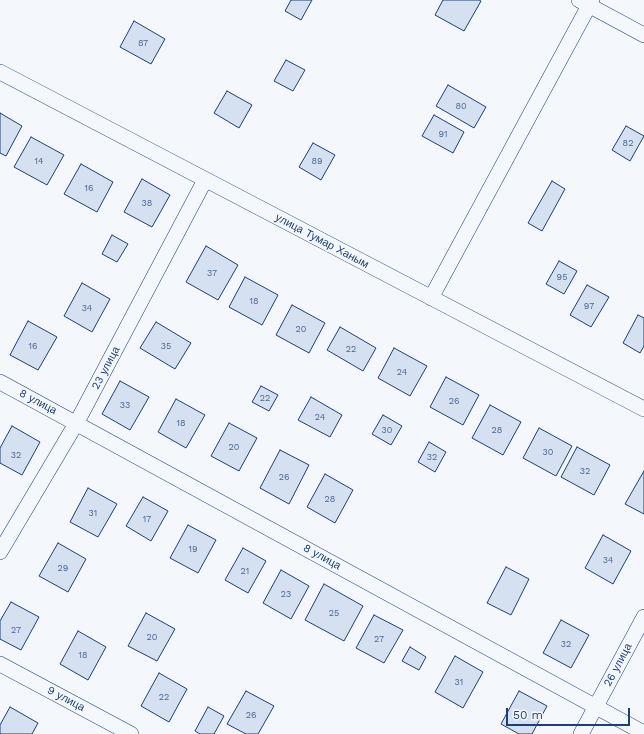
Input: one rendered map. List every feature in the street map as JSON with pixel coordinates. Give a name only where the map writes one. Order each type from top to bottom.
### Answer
[{"type":"street","points":[[431,298],[587,2],[644,35]]},
{"type":"street","name":"улица Тумар Ханым","points":[[0,72],[644,409]]},
{"type":"street","name":"23 улица","points":[[0,552],[77,422],[205,180]]},
{"type":"street","name":"8 улица","points":[[0,382],[77,422],[644,733]]},
{"type":"street","name":"26 улица","points":[[581,734],[644,617]]},
{"type":"street","name":"9 улица","points":[[0,664],[131,734]]},
{"type":"building","points":[[291,0],[312,0],[301,20],[285,11]]},
{"type":"building","points":[[443,0],[481,1],[464,31],[435,15]]},
{"type":"building","points":[[134,21],[165,39],[151,64],[120,47]]},
{"type":"building","points":[[286,60],[305,70],[293,91],[274,81]]},
{"type":"building","points":[[448,85],[486,107],[474,128],[436,106]]},
{"type":"building","points":[[227,91],[252,105],[239,128],[214,113]]},
{"type":"building","points":[[0,113],[22,126],[6,156],[0,153]]},
{"type":"building","points":[[434,115],[464,132],[453,153],[422,136]]},
{"type":"building","points":[[626,126],[644,136],[630,161],[612,150]]},
{"type":"building","points":[[31,137],[64,155],[47,185],[14,167]]},
{"type":"building","points":[[313,143],[335,155],[321,180],[299,167]]},
{"type":"building","points":[[81,164],[113,182],[97,212],[64,194]]},
{"type":"building","points":[[142,179],[170,195],[152,227],[124,212]]},
{"type":"building","points":[[552,181],[565,189],[542,231],[528,223]]},
{"type":"building","points":[[112,235],[128,244],[117,262],[102,254]]},
{"type":"building","points":[[206,246],[238,265],[218,300],[186,282]]},
{"type":"building","points":[[559,261],[577,271],[564,294],[546,284]]},
{"type":"building","points":[[245,277],[278,295],[262,325],[229,307]]},
{"type":"building","points":[[82,283],[110,299],[92,332],[64,316]]},
{"type":"building","points":[[587,285],[609,297],[591,327],[570,315]]},
{"type":"building","points":[[292,305],[325,323],[309,353],[276,335]]},
{"type":"building","points":[[638,315],[644,318],[644,346],[640,353],[623,343]]},
{"type":"building","points":[[28,321],[57,337],[38,370],[10,355]]},
{"type":"building","points":[[156,322],[191,343],[175,369],[140,348]]},
{"type":"building","points":[[340,327],[376,348],[363,371],[327,350]]},
{"type":"building","points":[[394,348],[427,366],[410,396],[378,378]]},
{"type":"building","points":[[446,377],[479,395],[463,425],[430,407]]},
{"type":"building","points":[[120,381],[149,397],[130,430],[102,414]]},
{"type":"building","points":[[261,386],[278,395],[269,411],[252,402]]},
{"type":"building","points":[[311,397],[342,415],[330,437],[298,420]]},
{"type":"building","points":[[176,399],[205,415],[186,448],[158,432]]},
{"type":"building","points":[[490,405],[521,422],[503,455],[472,438]]},
{"type":"building","points":[[383,415],[402,426],[391,445],[372,434]]},
{"type":"building","points":[[229,423],[257,438],[239,471],[211,456]]},
{"type":"building","points":[[12,426],[40,442],[22,475],[0,463],[0,448]]},
{"type":"building","points":[[539,428],[572,446],[556,476],[523,458]]},
{"type":"building","points":[[429,442],[446,452],[435,472],[418,462]]},
{"type":"building","points":[[577,447],[610,465],[594,495],[561,477]]},
{"type":"building","points":[[280,450],[309,465],[289,504],[260,488]]},
{"type":"building","points":[[644,471],[644,514],[625,504]]},
{"type":"building","points":[[325,474],[353,490],[335,523],[307,507]]},
{"type":"building","points":[[88,488],[117,504],[98,537],[70,522]]},
{"type":"building","points":[[143,497],[168,511],[151,541],[126,526]]},
{"type":"building","points":[[188,525],[216,540],[198,573],[170,558]]},
{"type":"building","points":[[603,535],[631,551],[613,584],[585,568]]},
{"type":"building","points":[[58,543],[86,559],[68,592],[39,576]]},
{"type":"building","points":[[243,548],[266,561],[248,593],[225,580]]},
{"type":"building","points":[[506,567],[529,579],[511,615],[487,603]]},
{"type":"building","points":[[281,570],[309,586],[291,619],[263,603]]},
{"type":"building","points":[[324,584],[363,606],[344,641],[305,620]]},
{"type":"building","points":[[11,602],[39,617],[21,650],[0,639],[0,621]]},
{"type":"building","points":[[146,613],[175,629],[157,661],[128,646]]},
{"type":"building","points":[[374,615],[403,630],[384,663],[356,648]]},
{"type":"building","points":[[561,620],[589,635],[571,668],[543,653]]},
{"type":"building","points":[[78,631],[106,647],[88,680],[60,664]]},
{"type":"building","points":[[410,647],[426,657],[419,670],[402,661]]},
{"type":"building","points":[[455,656],[483,672],[463,708],[435,692]]},
{"type":"building","points":[[159,673],[187,689],[169,722],[141,706]]},
{"type":"building","points":[[246,691],[274,706],[258,734],[246,734],[227,724]]},
{"type":"building","points":[[519,691],[547,706],[532,734],[519,734],[501,724]]},
{"type":"building","points":[[10,707],[38,723],[32,734],[0,734],[0,725]]},
{"type":"building","points":[[208,707],[224,716],[214,734],[200,734],[195,731]]}]
